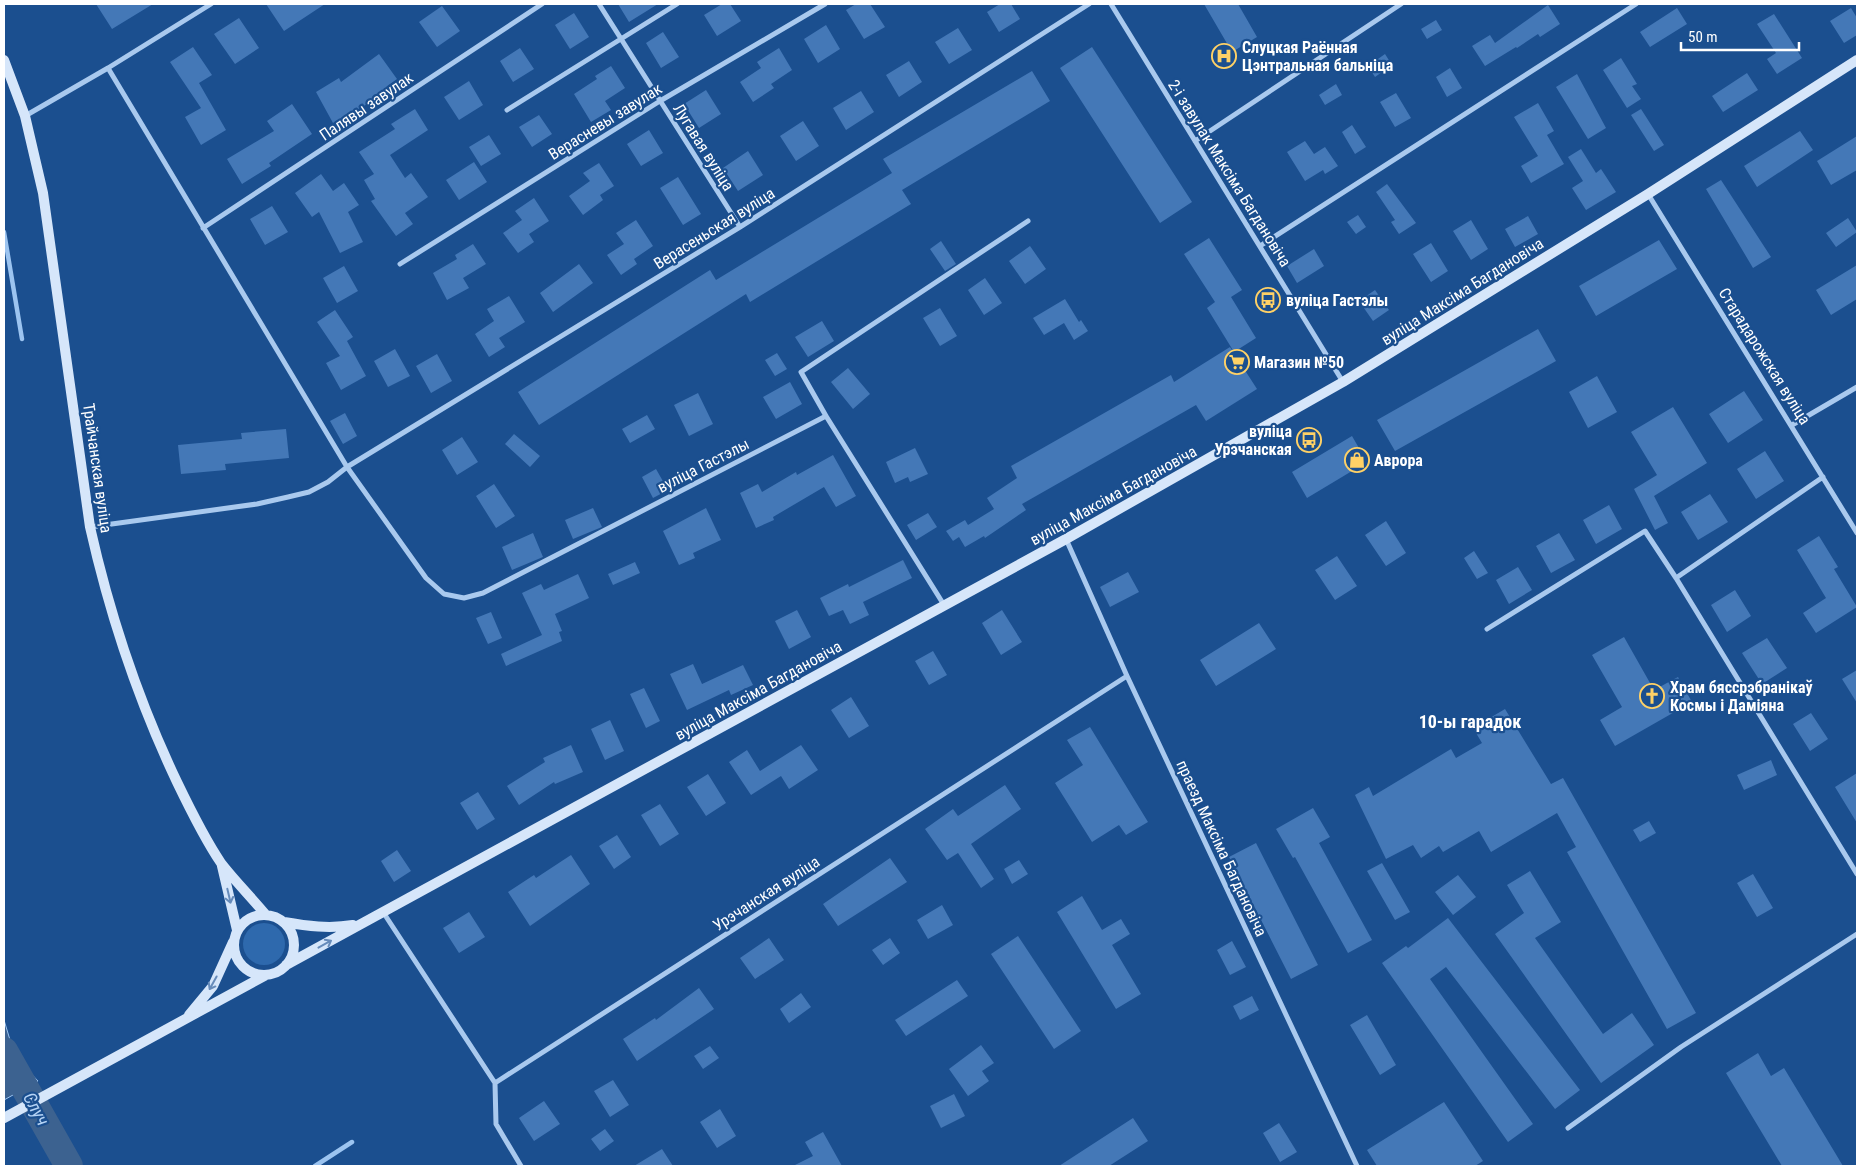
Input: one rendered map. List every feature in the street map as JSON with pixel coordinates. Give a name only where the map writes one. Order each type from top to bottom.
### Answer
[{"type":"main road","name":"Трайчанская вуліца","points":[[4,60],[25,116],[44,202],[90,527],[101,574],[127,665],[161,748],[190,808],[221,862],[266,914]]},
{"type":"main road","name":"вуліца Максіма Багдановіча","points":[[286,965],[1066,539],[1343,382],[1648,194],[1857,60]]},
{"type":"main road","name":"Трайчанская вуліца","points":[[221,862],[236,935]]},
{"type":"main road","points":[[4,1118],[183,1022],[266,975],[277,972],[291,958],[294,943],[289,928],[284,922],[266,914],[246,920],[236,935],[213,986],[183,1022]]},
{"type":"main road","name":"вуліца Максіма Багдановіча","points":[[284,922],[313,927],[338,928],[363,923]]},
{"type":"main road","points":[[236,935],[235,953],[241,965],[252,973],[266,975]]},
{"type":"street","points":[[25,116],[108,68],[211,4]]},
{"type":"street","name":"Палявы завулак","points":[[203,228],[542,4]]},
{"type":"street","name":"Лугавая вуліца","points":[[599,4],[740,227]]},
{"type":"street","points":[[507,110],[677,4]]},
{"type":"street","name":"Верасневы завулак","points":[[400,264],[660,101],[825,4]]},
{"type":"street","name":"Верасеньская вуліца","points":[[90,527],[257,504],[288,497],[322,486],[347,467],[740,227],[1090,4]]},
{"type":"street","name":"2-і завулак Максіма Багдановіча","points":[[1111,4],[1343,382]]},
{"type":"street","points":[[1195,141],[1401,4]]},
{"type":"street","points":[[1260,246],[1636,4]]},
{"type":"street","name":"вуліца Гастэлы","points":[[108,68],[347,467],[426,578],[444,594],[464,598],[483,593],[826,416]]},
{"type":"street","name":"Старадарожская вуліца","points":[[1648,194],[1857,533]]},
{"type":"street","points":[[944,606],[826,416],[802,372],[1028,221]]},
{"type":"street","points":[[1792,425],[1857,387]]},
{"type":"street","points":[[1676,578],[1823,477]]},
{"type":"street","points":[[1487,629],[1645,532],[1676,578],[1857,874]]},
{"type":"street","name":"праезд Максіма Багдановіча","points":[[1066,539],[1127,676],[1357,1166]]},
{"type":"street","name":"Урэчанская вуліца","points":[[495,1083],[1127,676]]},
{"type":"street","points":[[383,912],[495,1083],[496,1124],[521,1166]]},
{"type":"street","points":[[1568,1128],[1681,1047],[1857,934]]},
{"type":"shaded area","points":[[268,923],[276,926],[282,932],[285,944],[282,956],[276,962],[260,965],[252,962],[246,956],[243,940],[246,932],[252,926]]},
{"type":"shaded area","points":[[4,1020],[13,1050],[21,1063],[38,1081],[4,1100]]},
{"type":"building","points":[[96,4],[153,4],[112,29]]},
{"type":"building","points":[[266,4],[325,4],[284,31]]},
{"type":"building","points":[[618,4],[658,4],[629,22]]},
{"type":"building","points":[[722,4],[730,4],[741,21],[717,36],[704,15]]},
{"type":"building","points":[[856,4],[870,4],[885,27],[864,39],[846,10]]},
{"type":"building","points":[[1000,4],[1011,4],[1020,19],[999,32],[987,12]]},
{"type":"building","points":[[1204,4],[1238,4],[1257,37],[1232,52]]},
{"type":"building","points":[[1548,5],[1560,24],[1540,37],[1538,34],[1485,66],[1472,46],[1490,35],[1495,43]]},
{"type":"building","points":[[442,6],[460,31],[437,47],[419,22]]},
{"type":"building","points":[[1677,8],[1687,24],[1650,47],[1640,32]]},
{"type":"building","points":[[1851,8],[1857,18],[1857,35],[1844,43],[1830,21]]},
{"type":"building","points":[[574,13],[589,37],[570,49],[555,25]]},
{"type":"building","points":[[1774,14],[1802,58],[1777,74],[1767,59],[1776,53],[1757,24]]},
{"type":"building","points":[[239,18],[259,48],[235,64],[214,34]]},
{"type":"building","points":[[1436,20],[1442,30],[1427,39],[1421,29]]},
{"type":"building","points":[[826,25],[840,49],[818,63],[804,39]]},
{"type":"building","points":[[958,28],[972,50],[949,64],[935,42]]},
{"type":"building","points":[[663,32],[679,57],[661,68],[646,43]]},
{"type":"building","points":[[193,47],[212,75],[199,83],[226,130],[201,145],[185,117],[201,108],[170,62]]},
{"type":"building","points":[[1092,47],[1192,202],[1160,223],[1060,68]]},
{"type":"building","points":[[520,48],[534,69],[513,82],[500,61]]},
{"type":"building","points":[[779,48],[792,70],[771,84],[774,88],[753,102],[740,82],[761,68],[757,62]]},
{"type":"building","points":[[379,54],[397,79],[386,87],[391,94],[374,107],[371,102],[333,123],[316,92],[339,78],[341,82]]},
{"type":"building","points":[[1385,54],[1392,65],[1375,77],[1368,66]]},
{"type":"building","points":[[1621,58],[1637,84],[1632,86],[1641,99],[1627,108],[1603,70]]},
{"type":"building","points":[[909,61],[922,82],[899,97],[886,75]]},
{"type":"building","points":[[611,66],[625,88],[605,101],[611,110],[591,122],[574,94],[597,79],[595,76]]},
{"type":"building","points":[[1450,68],[1462,88],[1447,97],[1436,77]]},
{"type":"building","points":[[1032,71],[1050,101],[902,190],[911,204],[750,302],[746,294],[539,425],[518,392],[710,270],[716,280],[892,173],[883,159]]},
{"type":"building","points":[[1747,73],[1758,90],[1723,112],[1712,96]]},
{"type":"building","points":[[1577,74],[1606,128],[1588,139],[1556,87]]},
{"type":"building","points":[[469,81],[483,105],[459,120],[444,97]]},
{"type":"building","points":[[1336,84],[1342,95],[1325,105],[1319,95]]},
{"type":"building","points":[[706,90],[721,114],[699,128],[684,104]]},
{"type":"building","points":[[861,91],[874,112],[846,130],[833,108]]},
{"type":"building","points":[[1396,93],[1411,118],[1395,127],[1380,102]]},
{"type":"building","points":[[1538,103],[1554,131],[1547,135],[1564,164],[1531,183],[1521,166],[1538,156],[1514,117]]},
{"type":"building","points":[[292,104],[312,134],[269,163],[271,166],[242,184],[227,159],[274,131],[267,121]]},
{"type":"building","points":[[415,109],[428,130],[390,155],[405,178],[411,173],[428,197],[405,213],[413,224],[396,236],[371,201],[375,199],[364,180],[374,174],[359,152],[395,129],[391,124]]},
{"type":"building","points":[[1641,109],[1664,145],[1654,151],[1631,115]]},
{"type":"building","points":[[539,115],[552,134],[532,147],[519,127]]},
{"type":"building","points":[[803,121],[819,146],[796,161],[780,136]]},
{"type":"building","points":[[1352,125],[1366,147],[1355,154],[1342,132]]},
{"type":"building","points":[[649,130],[663,153],[641,166],[627,144]]},
{"type":"building","points":[[1800,131],[1813,150],[1757,187],[1744,166]]},
{"type":"building","points":[[489,135],[501,154],[481,166],[469,147]]},
{"type":"building","points":[[1857,136],[1857,170],[1831,185],[1817,161]]},
{"type":"building","points":[[1305,141],[1314,154],[1325,147],[1338,166],[1325,174],[1323,170],[1305,181],[1287,152]]},
{"type":"building","points":[[1581,149],[1596,173],[1601,169],[1616,192],[1586,210],[1572,188],[1583,181],[1568,157]]},
{"type":"building","points":[[748,151],[763,175],[738,191],[723,168]]},
{"type":"building","points":[[474,162],[487,182],[459,200],[446,180]]},
{"type":"building","points":[[599,163],[614,186],[600,195],[603,200],[583,215],[569,196],[590,181],[583,173]]},
{"type":"building","points":[[321,174],[333,191],[344,183],[359,205],[348,212],[363,242],[340,253],[319,212],[312,217],[295,193]]},
{"type":"building","points":[[678,177],[701,214],[683,225],[660,188]]},
{"type":"building","points":[[1721,180],[1771,257],[1753,268],[1706,189]]},
{"type":"building","points":[[1387,184],[1416,223],[1399,234],[1391,222],[1395,220],[1376,192]]},
{"type":"building","points":[[534,198],[549,221],[529,234],[534,242],[518,253],[503,233],[522,220],[515,211]]},
{"type":"building","points":[[272,206],[288,232],[265,245],[250,219]]},
{"type":"building","points":[[1358,215],[1366,227],[1356,234],[1347,222]]},
{"type":"building","points":[[1528,216],[1538,234],[1515,247],[1505,229]]},
{"type":"building","points":[[1848,218],[1857,232],[1836,247],[1826,233]]},
{"type":"building","points":[[636,220],[653,246],[634,259],[637,264],[621,275],[607,255],[624,244],[616,233]]},
{"type":"building","points":[[1471,220],[1488,249],[1471,260],[1453,231]]},
{"type":"building","points":[[1209,238],[1242,290],[1231,297],[1256,338],[1234,352],[1207,308],[1215,302],[1184,254]]},
{"type":"building","points":[[1659,240],[1677,269],[1596,316],[1579,286]]},
{"type":"building","points":[[941,241],[956,264],[945,271],[930,249]]},
{"type":"building","points":[[1431,243],[1448,271],[1431,282],[1413,254]]},
{"type":"building","points":[[473,244],[486,264],[463,278],[469,288],[447,300],[433,273],[457,259],[455,255]]},
{"type":"building","points":[[1030,246],[1046,269],[1025,284],[1009,261]]},
{"type":"building","points":[[1314,249],[1324,266],[1297,283],[1287,266]]},
{"type":"building","points":[[579,264],[593,283],[553,312],[540,293]]},
{"type":"building","points":[[1857,265],[1857,299],[1831,315],[1816,290]]},
{"type":"building","points":[[344,266],[358,291],[337,303],[323,278]]},
{"type":"building","points":[[985,278],[1002,303],[984,315],[968,290]]},
{"type":"building","points":[[1375,290],[1389,310],[1373,321],[1359,301]]},
{"type":"building","points":[[509,296],[525,322],[499,338],[505,347],[489,357],[475,334],[494,321],[487,309]]},
{"type":"building","points":[[1065,299],[1079,322],[1081,320],[1088,331],[1074,340],[1064,323],[1044,335],[1033,318]]},
{"type":"building","points":[[940,308],[957,336],[940,346],[923,318]]},
{"type":"building","points":[[335,310],[353,337],[347,341],[366,376],[341,390],[326,363],[340,356],[317,322]]},
{"type":"building","points":[[822,321],[834,341],[808,357],[795,337]]},
{"type":"building","points":[[1538,329],[1556,361],[1395,451],[1377,420]]},
{"type":"building","points":[[1230,347],[1257,389],[1206,421],[1196,405],[1022,504],[1026,510],[985,538],[984,536],[965,547],[959,537],[953,541],[946,531],[965,520],[968,525],[994,509],[987,498],[1017,478],[1011,466],[1171,375],[1174,382]]},
{"type":"building","points":[[395,349],[410,376],[388,387],[374,361]]},
{"type":"building","points":[[777,353],[787,369],[775,376],[765,360]]},
{"type":"building","points":[[437,354],[452,381],[431,393],[416,366]]},
{"type":"building","points":[[848,368],[870,394],[853,409],[831,382]]},
{"type":"building","points":[[1597,376],[1617,412],[1588,428],[1569,392]]},
{"type":"building","points":[[790,382],[802,404],[776,419],[763,397]]},
{"type":"building","points":[[1744,391],[1763,420],[1728,443],[1709,414]]},
{"type":"building","points":[[698,393],[713,424],[689,436],[674,405]]},
{"type":"building","points":[[1673,407],[1707,463],[1654,496],[1668,523],[1655,530],[1634,489],[1657,475],[1631,432]]},
{"type":"building","points":[[345,413],[357,436],[343,444],[330,421]]},
{"type":"building","points":[[647,415],[655,429],[630,443],[622,429]]},
{"type":"building","points":[[286,429],[289,458],[225,464],[226,470],[181,474],[178,445],[242,439],[241,433]]},
{"type":"building","points":[[514,434],[540,456],[530,467],[505,444]]},
{"type":"building","points":[[1352,436],[1367,462],[1307,498],[1292,472]]},
{"type":"building","points":[[462,437],[478,462],[457,475],[442,450]]},
{"type":"building","points":[[915,448],[928,474],[910,482],[908,477],[895,483],[886,462]]},
{"type":"building","points":[[1765,451],[1784,481],[1756,499],[1737,469]]},
{"type":"building","points":[[833,455],[856,496],[836,507],[824,487],[773,517],[774,520],[756,528],[740,493],[758,484],[762,492],[796,472],[797,475]]},
{"type":"building","points":[[656,469],[668,490],[653,498],[642,477]]},
{"type":"building","points":[[494,484],[515,516],[496,528],[476,496]]},
{"type":"building","points":[[1710,494],[1728,522],[1698,540],[1681,512]]},
{"type":"building","points":[[1609,505],[1622,529],[1596,544],[1583,520]]},
{"type":"building","points":[[593,508],[602,527],[573,539],[565,520]]},
{"type":"building","points":[[706,508],[721,540],[693,553],[695,558],[679,565],[663,531]]},
{"type":"building","points":[[928,513],[937,527],[916,540],[907,525]]},
{"type":"building","points":[[1386,521],[1406,553],[1386,566],[1365,535]]},
{"type":"building","points":[[533,533],[543,557],[512,570],[502,547]]},
{"type":"building","points":[[1559,533],[1575,560],[1551,573],[1536,546]]},
{"type":"building","points":[[1819,536],[1838,567],[1834,569],[1857,607],[1816,633],[1803,613],[1826,598],[1797,550]]},
{"type":"building","points":[[1474,551],[1488,573],[1477,579],[1464,558]]},
{"type":"building","points":[[1337,556],[1357,586],[1335,600],[1315,570]]},
{"type":"building","points":[[903,560],[912,578],[863,602],[869,615],[850,624],[843,610],[829,616],[820,598],[848,584],[849,587]]},
{"type":"building","points":[[635,562],[640,573],[613,585],[608,574]]},
{"type":"building","points":[[1518,567],[1532,590],[1509,604],[1496,580]]},
{"type":"building","points":[[1128,572],[1139,592],[1110,607],[1100,587]]},
{"type":"building","points":[[578,574],[589,598],[555,614],[562,631],[559,632],[562,641],[506,666],[501,654],[542,635],[522,593],[541,584],[544,590]]},
{"type":"building","points":[[1735,590],[1751,616],[1727,632],[1711,605]]},
{"type":"building","points":[[797,610],[811,637],[789,649],[775,621]]},
{"type":"building","points":[[1002,610],[1022,642],[1001,655],[982,623]]},
{"type":"building","points":[[491,612],[502,638],[488,644],[476,618]]},
{"type":"building","points":[[1259,623],[1276,649],[1216,686],[1200,660]]},
{"type":"building","name":"Храм бяссрэбранікаў Космы і Даміяна","points":[[1624,637],[1654,690],[1678,677],[1692,702],[1615,746],[1600,720],[1622,707],[1592,655]]},
{"type":"building","points":[[1767,638],[1787,668],[1762,684],[1742,653]]},
{"type":"building","points":[[933,651],[947,675],[929,685],[915,661]]},
{"type":"building","points":[[693,664],[702,684],[743,665],[753,685],[731,695],[729,690],[687,710],[670,674]]},
{"type":"building","points":[[1857,670],[1857,703],[1842,679]]},
{"type":"building","points":[[644,688],[660,721],[646,728],[630,694]]},
{"type":"building","points":[[851,697],[869,726],[849,738],[831,710]]},
{"type":"building","points":[[1505,709],[1551,784],[1563,778],[1696,1013],[1667,1029],[1567,852],[1576,847],[1557,813],[1491,852],[1479,831],[1443,852],[1439,846],[1421,858],[1413,845],[1386,859],[1355,795],[1369,787],[1373,796],[1451,749],[1456,758],[1482,743],[1473,728]]},
{"type":"building","points":[[1811,713],[1828,739],[1810,751],[1793,724]]},
{"type":"building","points":[[610,720],[624,751],[605,760],[591,729]]},
{"type":"building","points":[[1090,727],[1148,822],[1126,835],[1119,825],[1092,842],[1055,783],[1083,765],[1067,740]]},
{"type":"building","points":[[571,745],[583,772],[555,784],[554,782],[519,805],[507,786],[545,762],[543,758]]},
{"type":"building","points":[[801,745],[818,770],[789,789],[781,776],[751,795],[729,762],[747,750],[760,771]]},
{"type":"building","points":[[1771,760],[1777,775],[1744,790],[1737,775]]},
{"type":"building","points":[[1857,773],[1857,823],[1835,787]]},
{"type":"building","points":[[708,774],[726,803],[706,816],[687,787]]},
{"type":"building","points":[[1005,785],[1021,809],[971,844],[994,879],[981,888],[958,853],[947,860],[925,829],[953,809],[958,816]]},
{"type":"building","points":[[478,792],[495,819],[477,830],[460,803]]},
{"type":"building","points":[[660,804],[679,834],[660,846],[641,815]]},
{"type":"building","points":[[1313,808],[1330,837],[1319,843],[1372,940],[1348,953],[1295,857],[1293,858],[1276,829]]},
{"type":"building","points":[[1649,821],[1656,833],[1640,842],[1633,830]]},
{"type":"building","points":[[617,835],[631,857],[614,869],[599,846]]},
{"type":"building","points":[[1256,843],[1318,965],[1291,979],[1229,857]]},
{"type":"building","points":[[397,850],[411,871],[394,882],[381,861]]},
{"type":"building","points":[[571,855],[590,884],[530,926],[508,892],[534,875],[536,878]]},
{"type":"building","points":[[890,858],[907,882],[838,926],[823,904]]},
{"type":"building","points":[[1019,860],[1028,874],[1012,884],[1004,869]]},
{"type":"building","points":[[1382,863],[1410,912],[1395,920],[1367,871]]},
{"type":"building","points":[[1530,871],[1561,922],[1535,938],[1603,1034],[1632,1013],[1654,1045],[1601,1083],[1495,934],[1524,913],[1507,885]]},
{"type":"building","points":[[1753,874],[1773,908],[1757,917],[1737,883]]},
{"type":"building","points":[[1458,875],[1476,897],[1453,915],[1435,892]]},
{"type":"building","points":[[1082,896],[1102,930],[1121,919],[1130,934],[1112,945],[1141,994],[1116,1009],[1057,912]]},
{"type":"building","points":[[942,905],[953,925],[928,939],[917,920]]},
{"type":"building","points":[[469,912],[485,937],[459,953],[443,928]]},
{"type":"building","points":[[1448,918],[1580,1090],[1555,1109],[1446,967],[1430,979],[1533,1124],[1508,1142],[1382,963],[1406,946],[1408,948]]},
{"type":"building","points":[[1018,936],[1081,1031],[1054,1049],[991,954]]},
{"type":"building","points":[[769,938],[784,960],[755,979],[740,958]]},
{"type":"building","points":[[890,938],[900,953],[883,965],[872,950]]},
{"type":"building","points":[[1232,941],[1246,967],[1230,975],[1217,950]]},
{"type":"building","points":[[957,980],[968,996],[906,1036],[895,1020]]},
{"type":"building","points":[[699,988],[714,1009],[637,1061],[623,1039],[655,1018],[656,1020]]},
{"type":"building","points":[[801,993],[811,1007],[789,1023],[780,1009]]},
{"type":"building","points":[[1252,996],[1259,1010],[1240,1020],[1233,1006]]},
{"type":"building","points":[[1367,1015],[1396,1065],[1380,1075],[1350,1025]]},
{"type":"building","points":[[981,1045],[994,1063],[982,1071],[989,1081],[968,1096],[949,1069]]},
{"type":"building","points":[[710,1046],[719,1058],[703,1069],[694,1056]]},
{"type":"building","points":[[1758,1053],[1771,1076],[1784,1068],[1843,1166],[1782,1166],[1726,1073]]},
{"type":"building","points":[[613,1080],[629,1105],[610,1117],[594,1091]]},
{"type":"building","points":[[954,1094],[965,1116],[941,1128],[930,1106]]},
{"type":"building","points":[[544,1101],[560,1124],[534,1141],[519,1118]]},
{"type":"building","points":[[1444,1102],[1483,1161],[1475,1166],[1377,1166],[1367,1150]]},
{"type":"building","points":[[720,1109],[736,1136],[717,1148],[700,1122]]},
{"type":"building","points":[[1133,1118],[1148,1141],[1109,1166],[1059,1166]]},
{"type":"building","points":[[1279,1123],[1297,1152],[1280,1162],[1263,1133]]},
{"type":"building","points":[[605,1129],[614,1141],[600,1151],[591,1139]]},
{"type":"building","points":[[823,1132],[842,1166],[793,1166],[813,1156],[805,1142]]},
{"type":"building","points":[[662,1149],[673,1166],[634,1166]]},
{"type":"waterway","points":[[4,232],[22,339]]},
{"type":"waterway","name":"Случ","points":[[4,1051],[69,1166]]},
{"type":"waterway","points":[[315,1166],[352,1142]]},
{"type":"place","name":"Слуцкая Раённая Цэнтральная бальніца","points":[[1224,56]]},
{"type":"place","name":"вуліца Гастэлы","points":[[1268,300]]},
{"type":"place","name":"Магазин №50","points":[[1237,362]]},
{"type":"place","name":"вуліца Урэчанская","points":[[1309,440]]},
{"type":"place","name":"Аврора","points":[[1357,460]]},
{"type":"place","name":"Храм бяссрэбранікаў Космы і Даміяна","points":[[1652,696]]},
{"type":"district","name":"10-ы гарадок","points":[[1470,722]]}]
